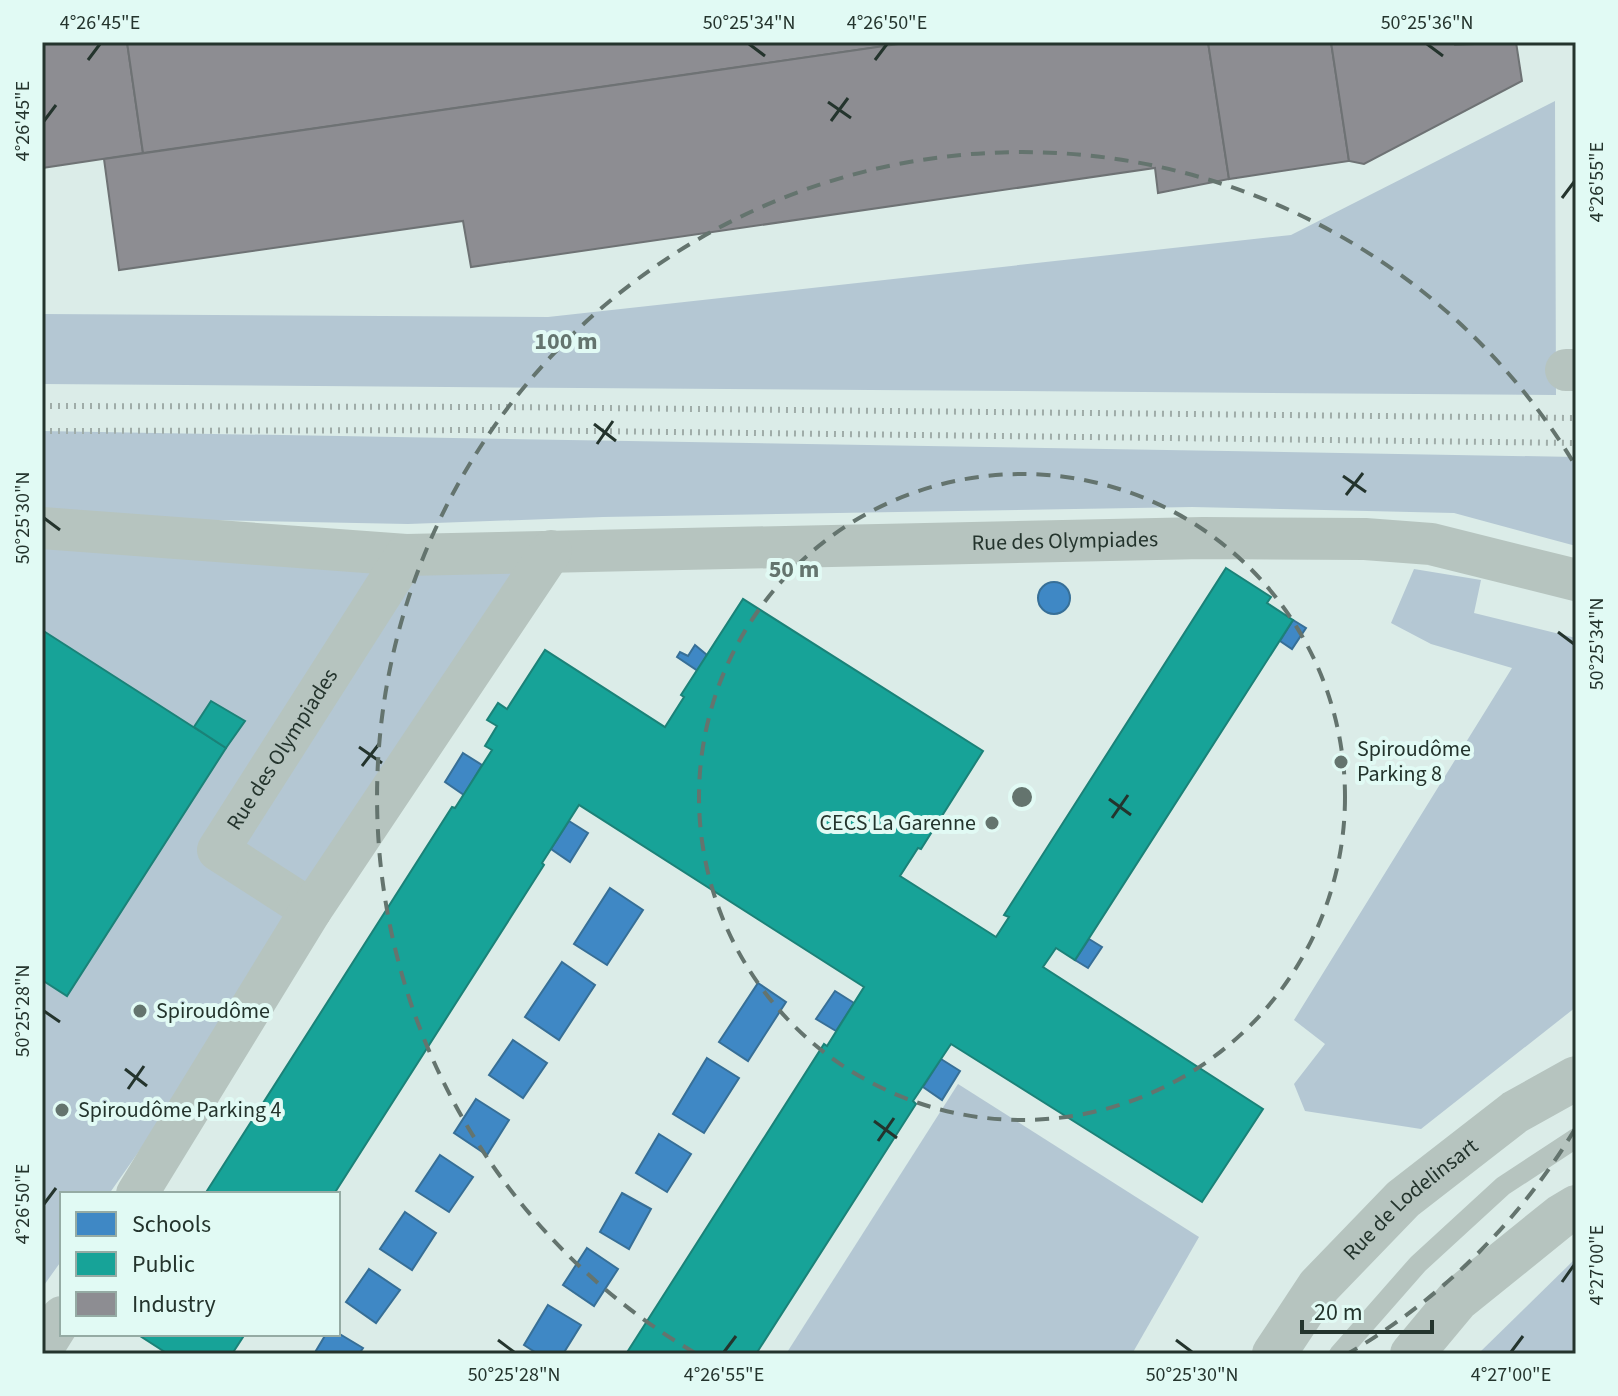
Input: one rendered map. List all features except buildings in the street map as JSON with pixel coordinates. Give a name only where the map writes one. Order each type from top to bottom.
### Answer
[{"type":"street","name":"Rue des Olympiades","points":[[42,528],[406,555],[1203,538],[1365,539],[1431,544],[1576,580]]},
{"type":"street","points":[[138,1192],[311,910],[551,551]]},
{"type":"street","name":"Rue des Olympiades","points":[[311,910],[218,850],[406,555]]},
{"type":"street","name":"Rue de Lodelinsart","points":[[1274,1354],[1319,1286],[1403,1199],[1515,1112],[1576,1078]]},
{"type":"street","points":[[1412,1354],[1457,1300],[1576,1207]]},
{"type":"street","points":[[42,1349],[60,1320]]},
{"type":"lane","points":[[1339,1354],[1418,1264],[1503,1186],[1576,1138]]},
{"type":"shaded area","points":[[1555,101],[1556,395],[42,384],[42,314],[548,317],[1291,235]]},
{"type":"shaded area","points":[[42,431],[1576,457],[1576,546],[1454,513],[1192,507],[603,517],[408,524],[42,517]]},
{"type":"shaded area","name":"Spiroudôme","points":[[42,531],[551,551],[366,828],[110,1192],[60,1192],[60,1263],[42,1288]]},
{"type":"shaded area","points":[[1414,569],[1481,580],[1474,613],[1576,638],[1576,1007],[1421,1129],[1305,1111],[1294,1084],[1325,1044],[1294,1020],[1512,668],[1431,644],[1391,623]]},
{"type":"shaded area","points":[[958,1084],[1199,1237],[1132,1354],[786,1354]]},
{"type":"shaded area","points":[[1576,1258],[1576,1354],[1478,1354]]},
{"type":"railway","points":[[42,406],[503,407],[1576,418]]},
{"type":"railway","points":[[42,431],[506,430],[1576,443]]},
{"type":"place","name":"Spiroudôme Parking 8","points":[[1341,762]]},
{"type":"place","name":"CECS La Garenne","points":[[992,823]]},
{"type":"place","name":"Spiroudôme","points":[[140,1011]]},
{"type":"place","name":"Spiroudôme Parking 4","points":[[62,1110]]}]
